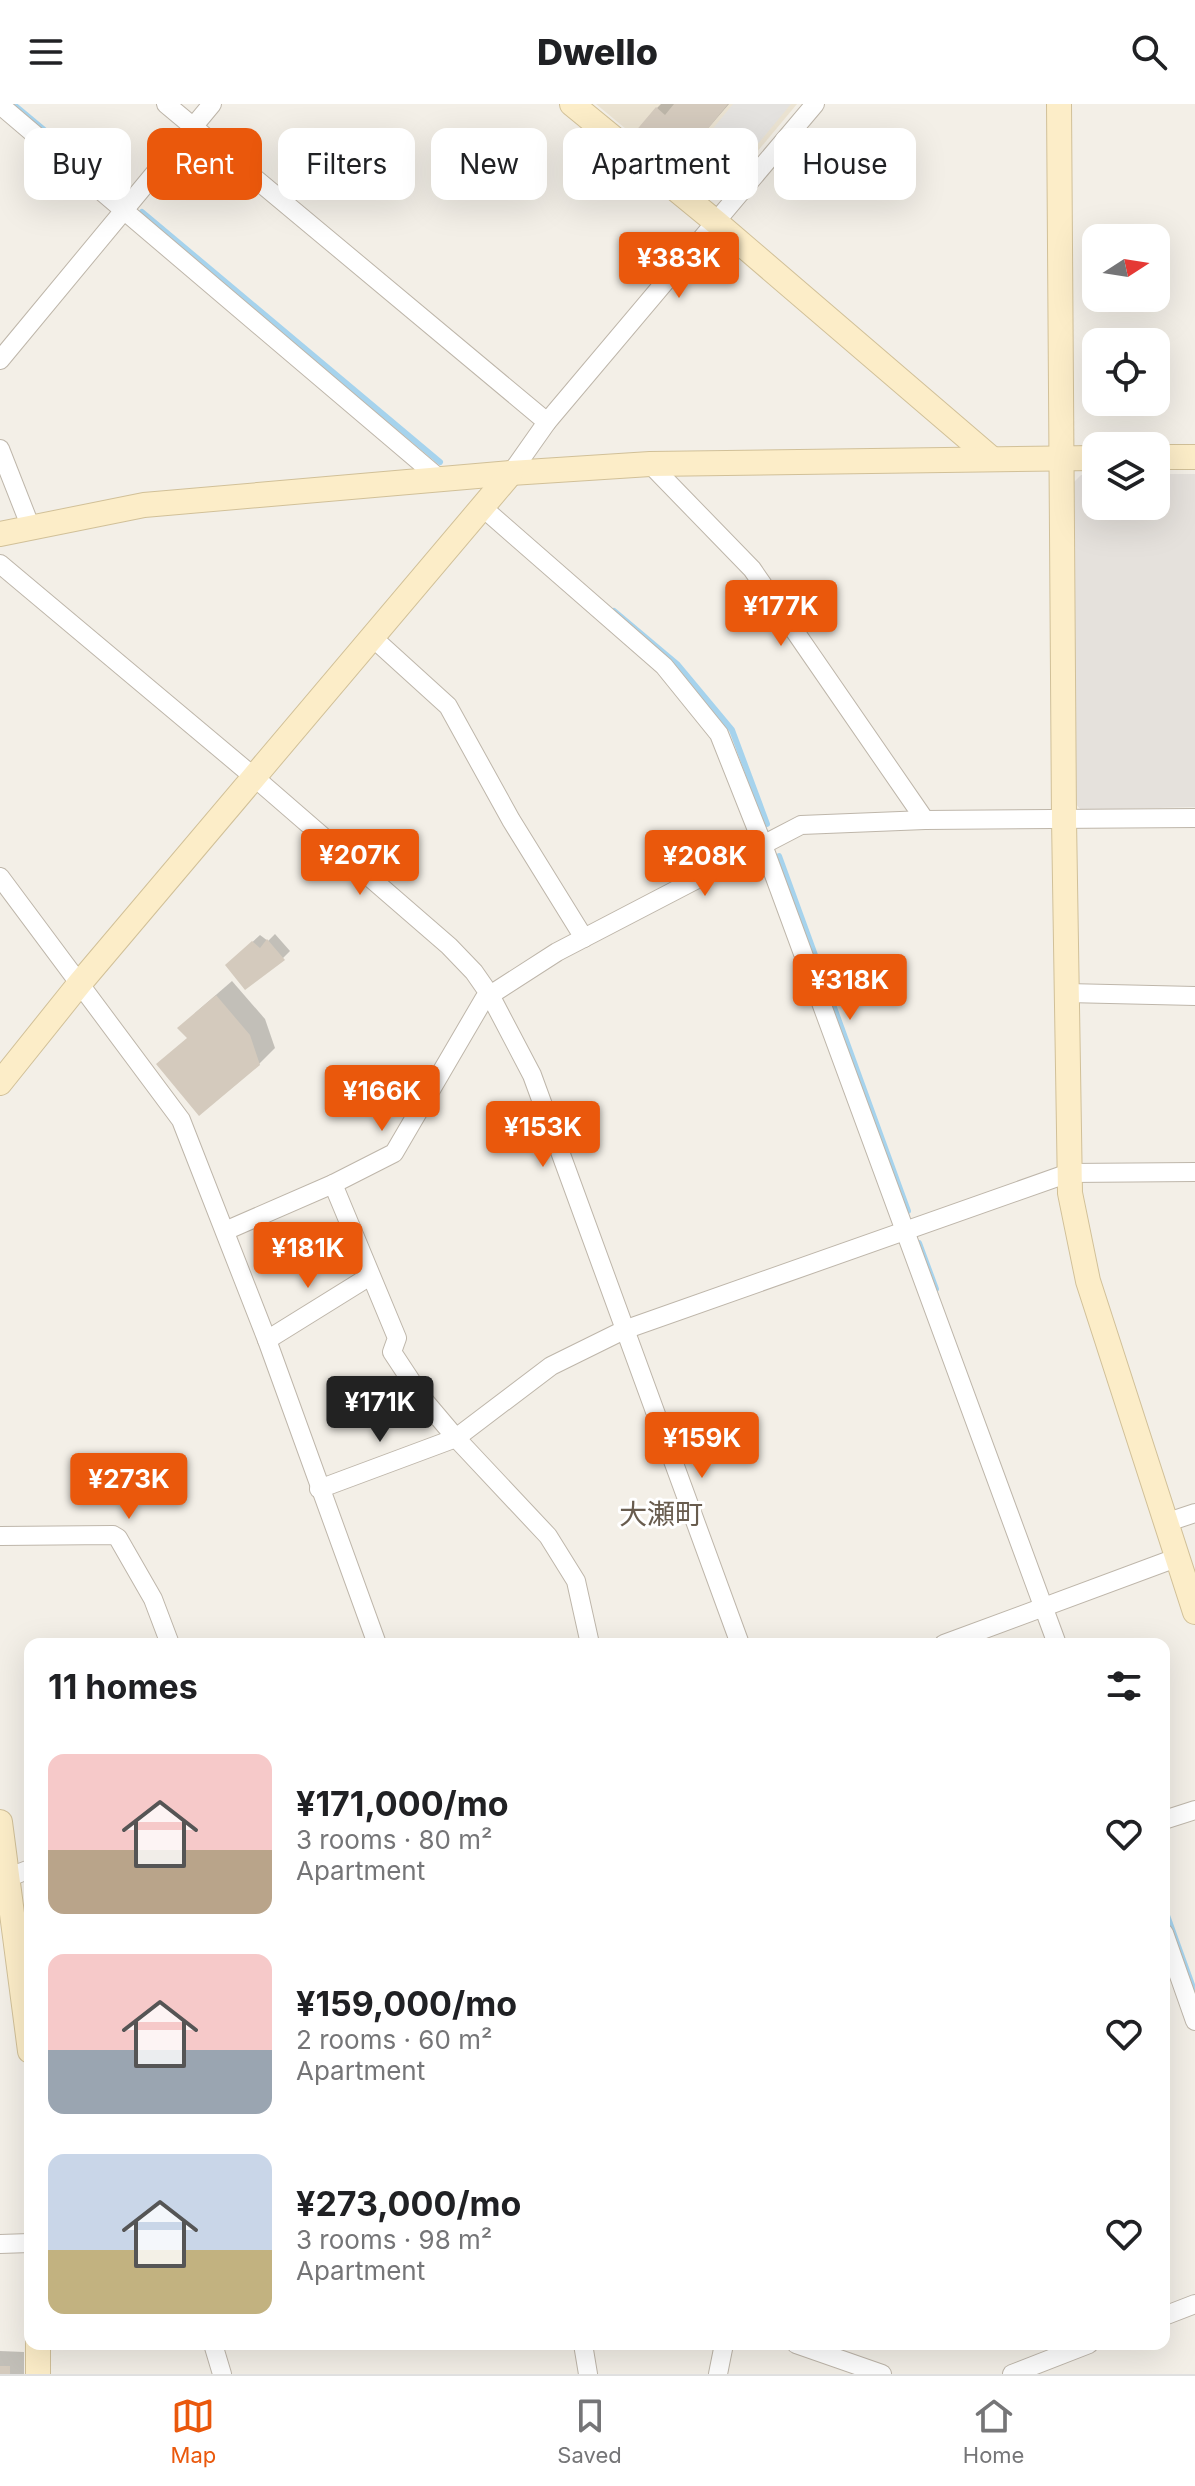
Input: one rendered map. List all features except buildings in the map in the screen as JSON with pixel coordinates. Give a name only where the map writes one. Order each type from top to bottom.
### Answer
[{"type":"street","points":[[166,104],[547,422]]},
{"type":"street","points":[[0,360],[212,104]]},
{"type":"street","points":[[572,104],[717,223],[991,458]]},
{"type":"street","points":[[0,1083],[80,983],[511,473],[547,422],[815,104]]},
{"type":"street","points":[[1059,104],[1070,1193],[1088,1281],[1195,1612]]},
{"type":"street","points":[[0,105],[440,479]]},
{"type":"street","points":[[0,449],[31,528]]},
{"type":"street","points":[[1170,457],[1195,457]]},
{"type":"street","points":[[0,534],[144,505],[511,473],[650,464],[1082,458]]},
{"type":"street","points":[[650,464],[752,569],[925,820]]},
{"type":"street","points":[[482,507],[664,666],[719,734],[763,845],[1055,1638]]},
{"type":"street","points":[[0,564],[449,946],[474,972],[490,995],[532,1075],[738,1638]]},
{"type":"street","points":[[372,637],[448,706],[511,820],[584,938]]},
{"type":"street","points":[[225,1231],[333,1184],[394,1153],[484,999],[557,952],[801,825],[925,820],[1195,818]]},
{"type":"street","points":[[0,877],[181,1120],[267,1340],[375,1638]]},
{"type":"street","points":[[1067,993],[1195,996]]},
{"type":"street","points":[[319,1489],[456,1438],[551,1366],[624,1330],[1069,1173],[1195,1172]]},
{"type":"street","points":[[333,1184],[397,1338],[392,1352],[423,1399],[456,1438],[548,1536],[576,1581],[589,1638]]},
{"type":"street","points":[[267,1340],[370,1276]]},
{"type":"street","points":[[1165,1523],[1195,1513]]},
{"type":"street","points":[[0,1536],[113,1535],[118,1538],[153,1599],[168,1638]]},
{"type":"street","points":[[961,1638],[1176,1558]]},
{"type":"street","points":[[1170,1818],[1195,1810]]},
{"type":"street","points":[[0,1822],[5,1888],[24,2012]]},
{"type":"street","points":[[5,1888],[24,1874]]},
{"type":"street","points":[[1170,1950],[1195,2021]]},
{"type":"street","points":[[0,2244],[24,2243]]},
{"type":"street","points":[[1170,2314],[1195,2304]]},
{"type":"street","points":[[38,2350],[38,2374]]},
{"type":"street","points":[[215,2350],[222,2374]]},
{"type":"street","points":[[584,2350],[588,2374]]},
{"type":"street","points":[[718,2374],[723,2350]]},
{"type":"street","points":[[813,2350],[882,2374]]},
{"type":"street","points":[[1012,2374],[1074,2350]]},
{"type":"shaded area","points":[[596,104],[797,104],[758,151],[758,128],[625,128]]},
{"type":"shaded area","points":[[733,104],[791,104],[758,144],[758,128],[713,128]]},
{"type":"shaded area","points":[[1170,474],[1195,474],[1195,807],[1081,810],[1075,803],[1072,484],[1081,475],[1082,520],[1170,520]]},
{"type":"waterway","points":[[13,104],[42,128]]},
{"type":"waterway","points":[[142,212],[440,462]]},
{"type":"waterway","points":[[614,611],[677,664],[732,730],[767,824]]},
{"type":"waterway","points":[[779,856],[908,1211]]},
{"type":"waterway","points":[[919,1243],[936,1289]]},
{"type":"waterway","points":[[1170,1924],[1195,1993]]},
{"type":"district","name":"大瀬町","points":[[661,1514]]}]
